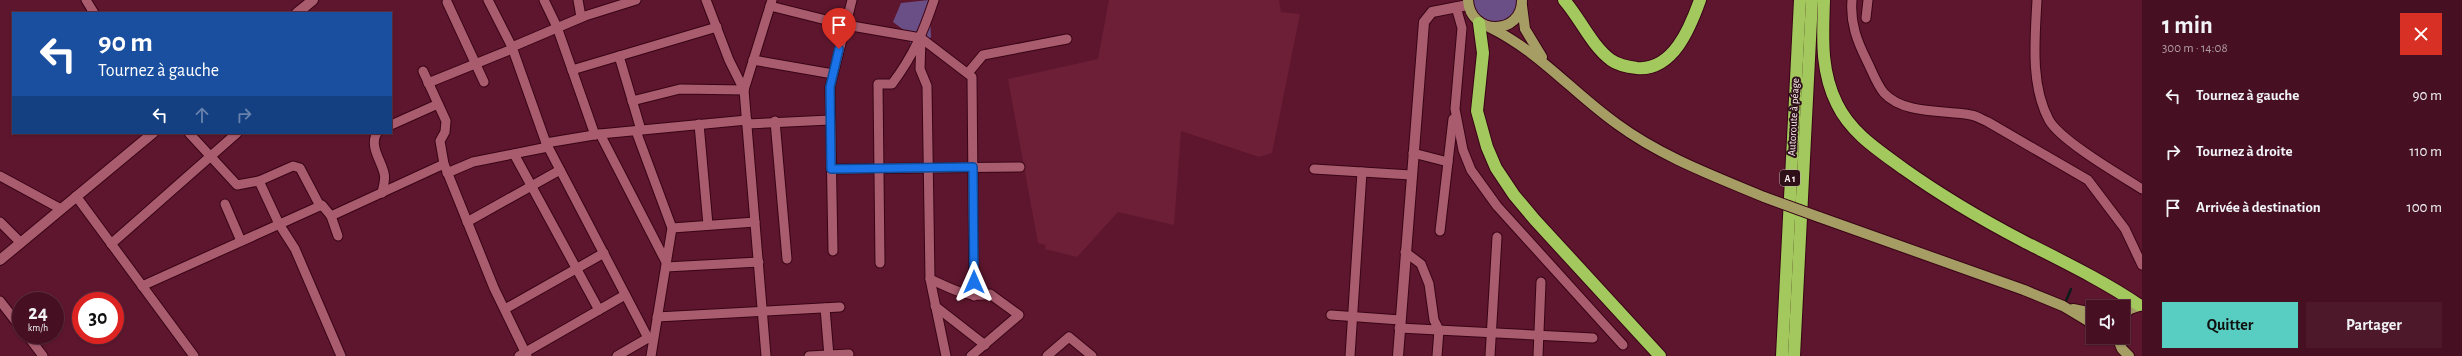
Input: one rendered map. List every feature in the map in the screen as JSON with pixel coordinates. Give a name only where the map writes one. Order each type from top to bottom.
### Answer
[{"type":"highway","points":[[1564,0],[1578,16],[1596,44],[1611,60],[1628,67],[1645,68],[1656,65],[1673,53],[1688,31],[1700,0]]},
{"type":"highway","name":"A 1","points":[[1782,356],[1800,0]]},
{"type":"highway","name":"Autoroute à péage","points":[[1794,356],[1812,0]]},
{"type":"highway","points":[[1824,0],[1822,42],[1825,73],[1837,104],[1857,133],[1940,195],[2110,286],[2131,309]]},
{"type":"highway","points":[[1484,25],[1483,53],[1477,111],[1487,147],[1496,168],[1514,195],[1535,220],[1660,356]]},
{"type":"main road","points":[[1468,3],[1470,12],[1484,25],[1514,40],[1548,65],[1594,107],[1648,144],[1698,170],[1819,218],[2063,306],[2086,311]]},
{"type":"main road","points":[[1484,25],[1498,28],[1512,22],[1522,3]]},
{"type":"main road","points":[[1522,3],[1525,29],[1548,65]]},
{"type":"main road","points":[[2063,306],[2086,320]]},
{"type":"main road","points":[[2120,344],[2129,356]]},
{"type":"street","points":[[86,0],[93,12]]},
{"type":"street","points":[[298,12],[313,0]]},
{"type":"street","points":[[488,0],[512,48],[547,145],[626,295],[651,338]]},
{"type":"street","points":[[544,0],[557,27],[597,135],[666,265]]},
{"type":"street","points":[[578,0],[581,17]]},
{"type":"street","points":[[428,84],[581,17],[636,0]]},
{"type":"street","points":[[706,0],[744,90],[766,356]]},
{"type":"street","points":[[833,252],[830,87],[852,0]]},
{"type":"street","points":[[880,263],[878,84],[892,84],[910,61],[921,38],[934,0]]},
{"type":"street","points":[[1852,0],[1851,13],[1859,46],[1884,93],[1893,101],[1936,113],[1972,115],[1988,122],[2088,180],[2125,229],[2142,265]]},
{"type":"street","points":[[1866,18],[1868,0]]},
{"type":"street","points":[[2037,0],[2035,37],[2039,89],[2050,121],[2074,144],[2142,189]]},
{"type":"street","points":[[447,2],[484,82]]},
{"type":"street","points":[[744,90],[771,3],[846,25],[921,38],[968,73],[972,77],[974,296]]},
{"type":"street","points":[[1398,356],[1424,22],[1432,12],[1468,3]]},
{"type":"street","points":[[1440,231],[1455,109],[1462,28],[1456,7]]},
{"type":"street","points":[[572,70],[717,27]]},
{"type":"street","points":[[921,38],[920,69],[927,86],[930,279],[946,356]]},
{"type":"street","points":[[968,73],[984,55],[1067,39]]},
{"type":"street","points":[[619,56],[632,101],[638,130],[672,228],[657,317],[651,338],[651,356]]},
{"type":"street","points":[[753,60],[833,74]]},
{"type":"street","points":[[423,71],[446,122],[445,132],[440,141],[445,168],[524,355],[626,295]]},
{"type":"street","points":[[632,101],[680,89],[744,90]]},
{"type":"street","points":[[392,125],[438,104]]},
{"type":"street","points":[[1455,109],[1463,150],[1471,170],[1481,186],[1623,345]]},
{"type":"street","points":[[331,216],[382,192],[445,168],[597,135],[698,124],[830,120]]},
{"type":"street","points":[[775,121],[787,259]]},
{"type":"street","points":[[698,124],[708,225]]},
{"type":"street","points":[[0,260],[152,134]]},
{"type":"street","points":[[190,134],[237,185],[259,181],[293,166],[300,168],[320,206],[322,205],[331,216],[338,236]]},
{"type":"street","points":[[111,244],[237,134]]},
{"type":"street","points":[[377,134],[374,140],[377,154],[385,174],[382,192]]},
{"type":"street","points":[[1413,153],[1448,162]]},
{"type":"street","points":[[514,154],[599,310]]},
{"type":"street","points":[[831,169],[1020,167]]},
{"type":"street","points":[[1314,169],[1411,175]]},
{"type":"street","points":[[467,222],[560,170]]},
{"type":"street","points":[[1350,356],[1362,172]]},
{"type":"street","points":[[0,176],[61,209]]},
{"type":"street","points":[[259,181],[279,224],[295,249],[341,356]]},
{"type":"street","points":[[76,196],[194,356]]},
{"type":"street","points":[[225,204],[242,241]]},
{"type":"street","points":[[142,286],[320,206]]},
{"type":"street","points":[[0,222],[21,243]]},
{"type":"street","points":[[672,228],[755,222]]},
{"type":"street","points":[[1490,356],[1496,237]]},
{"type":"street","points":[[1405,252],[1421,264],[1429,284],[1434,320],[1439,330],[1437,356]]},
{"type":"street","points":[[505,309],[604,253]]},
{"type":"street","points":[[666,265],[758,262]]},
{"type":"street","points":[[930,279],[957,292],[974,296],[990,294],[1019,315],[971,356]]},
{"type":"street","points":[[1538,356],[1541,282]]},
{"type":"street","points":[[0,301],[12,316]]},
{"type":"street","points":[[935,306],[984,345]]},
{"type":"street","points":[[657,317],[840,307]]},
{"type":"street","points":[[826,308],[829,356]]},
{"type":"street","points":[[1331,315],[1439,330],[1593,338]]},
{"type":"street","points":[[1047,356],[1069,337],[1092,356]]},
{"type":"street","points":[[617,356],[651,338]]},
{"type":"street","points":[[34,344],[43,356]]},
{"type":"street","points":[[809,356],[849,354]]},
{"type":"shaded area","points":[[929,0],[931,37],[922,47],[911,48],[909,34],[893,22],[901,3]]},
{"type":"shaded area","points":[[1109,0],[1279,0],[1281,12],[1300,14],[1272,153],[1259,157],[1181,131],[1174,225],[1118,212],[1077,257],[1045,249],[1046,245],[1038,243],[1008,79],[1098,59]]},
{"type":"shaded area","points":[[1472,0],[1519,0],[1515,14],[1497,24],[1478,17]]},
{"type":"waterway","points":[[2066,301],[2071,289]]},
{"type":"route","points":[[839,49],[830,87],[831,169],[973,167],[974,282]]}]
